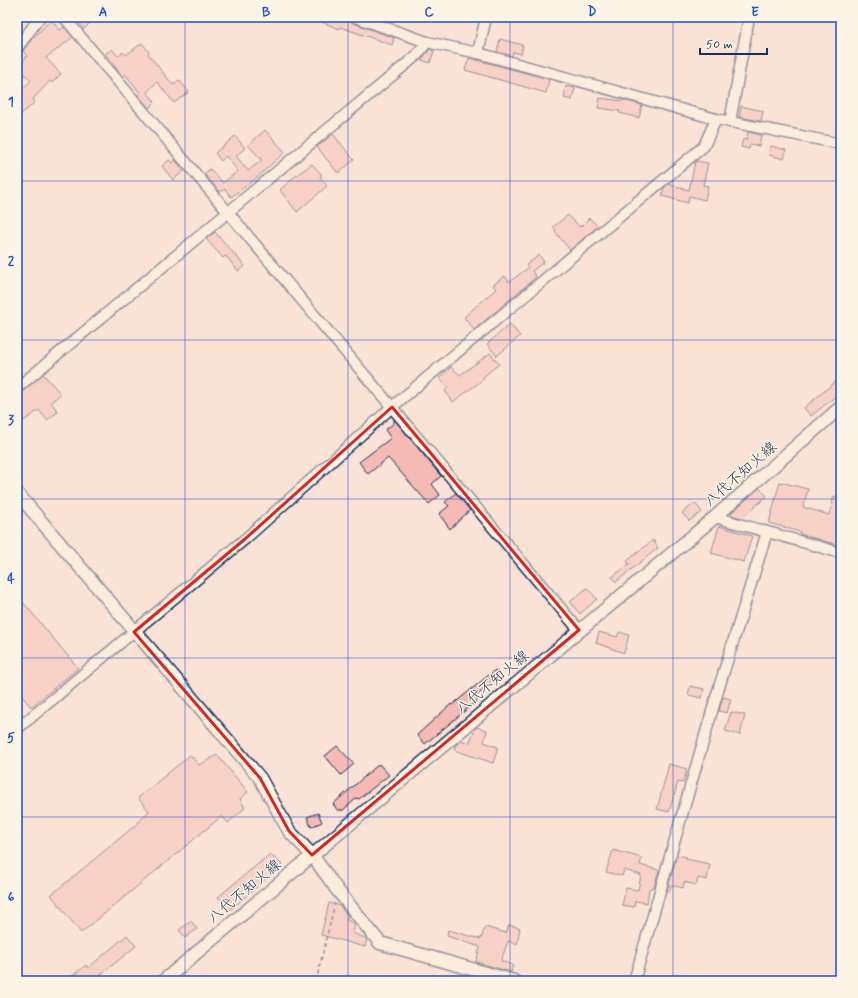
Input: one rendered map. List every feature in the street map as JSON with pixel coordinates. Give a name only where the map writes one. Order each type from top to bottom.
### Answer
[{"type":"main road","name":"八代不知火線","points":[[163,981],[715,517],[841,407]]},
{"type":"main road","points":[[17,493],[260,778],[289,831],[312,855],[338,891],[380,943],[514,981]]},
{"type":"street","points":[[17,48],[21,36],[40,17]]},
{"type":"street","points":[[64,17],[579,630]]},
{"type":"street","points":[[355,17],[427,42],[478,53],[716,119],[841,144]]},
{"type":"street","points":[[478,53],[486,17]]},
{"type":"street","points":[[730,122],[749,17]]},
{"type":"street","points":[[17,388],[417,55],[427,42]]},
{"type":"street","points":[[17,729],[245,539],[392,407],[704,146],[716,119]]},
{"type":"street","points":[[715,517],[841,553]]},
{"type":"street","points":[[634,981],[717,694],[767,532]]},
{"type":"path","points":[[316,981],[338,891]]},
{"type":"highlighted area","points":[[392,407],[579,630],[312,855],[289,831],[260,778],[134,632],[245,539]]},
{"type":"building","points":[[75,17],[96,17],[84,29]]},
{"type":"building","points":[[310,17],[344,17],[353,23],[394,38],[392,45],[340,27],[339,29]]},
{"type":"building","points":[[51,20],[60,30],[64,27],[73,37],[46,58],[61,74],[52,83],[50,81],[33,99],[35,102],[17,118],[17,95],[31,80],[17,68],[27,56],[23,51],[32,39]]},
{"type":"building","points":[[500,39],[523,45],[521,54],[513,52],[512,56],[497,52]]},
{"type":"building","points":[[142,43],[149,52],[148,54],[173,85],[179,80],[189,92],[174,103],[157,82],[147,92],[155,102],[149,108],[138,95],[140,93],[126,75],[123,77],[105,54],[112,49],[118,56],[123,52],[126,55]]},
{"type":"building","points":[[430,49],[434,51],[430,63],[421,60]]},
{"type":"building","points":[[469,58],[549,79],[546,93],[465,70]]},
{"type":"building","points":[[566,86],[575,88],[572,100],[564,98]]},
{"type":"building","points":[[600,98],[623,100],[642,105],[639,118],[619,113],[620,111],[598,108]]},
{"type":"building","points":[[741,106],[763,111],[761,121],[739,117]]},
{"type":"building","points":[[265,130],[285,152],[255,179],[231,197],[225,189],[220,192],[204,174],[210,169],[223,183],[238,171],[226,156],[221,161],[215,153],[235,136],[245,148],[236,156],[248,171],[262,160],[248,145]]},
{"type":"building","points":[[748,132],[761,135],[759,146],[750,144],[749,149],[741,147],[743,139],[746,140]]},
{"type":"building","points":[[333,134],[354,160],[340,172],[337,172],[317,147]]},
{"type":"building","points":[[771,146],[786,150],[784,159],[769,155]]},
{"type":"building","points":[[169,160],[172,163],[175,160],[184,171],[173,180],[162,166]]},
{"type":"building","points":[[695,162],[708,163],[703,185],[708,186],[705,200],[689,196],[688,203],[662,196],[664,188],[668,184],[689,190]]},
{"type":"building","points":[[312,164],[322,175],[320,177],[327,186],[297,212],[280,190],[294,177]]},
{"type":"building","points":[[568,215],[580,227],[589,218],[598,226],[570,250],[555,232],[556,231],[553,227]]},
{"type":"building","points":[[215,232],[245,266],[238,271],[226,256],[223,258],[206,239]]},
{"type":"building","points":[[539,255],[544,262],[532,271],[536,277],[474,330],[464,317],[496,289],[493,285],[505,276],[509,282],[528,268],[526,265]]},
{"type":"building","points":[[510,324],[520,336],[497,356],[487,344]]},
{"type":"building","points":[[490,353],[499,364],[483,377],[484,379],[453,402],[445,391],[448,388],[439,378],[451,367],[460,375]]},
{"type":"building","points":[[43,374],[61,394],[51,402],[58,412],[47,420],[39,410],[24,421],[17,412],[17,394],[21,393]]},
{"type":"building","points":[[841,377],[841,392],[811,416],[804,408]]},
{"type":"building","points":[[394,419],[441,476],[432,484],[440,495],[429,504],[388,458],[368,474],[359,462],[391,438],[385,430],[394,423]]},
{"type":"building","points":[[780,482],[808,489],[803,507],[829,515],[834,496],[841,498],[841,546],[769,523]]},
{"type":"building","points":[[759,488],[767,496],[742,518],[734,516],[731,513]]},
{"type":"building","points":[[456,493],[470,510],[450,529],[439,514],[449,506],[445,502]]},
{"type":"building","points":[[695,503],[702,512],[689,521],[682,513]]},
{"type":"building","points":[[719,526],[752,536],[744,562],[711,553]]},
{"type":"building","points":[[653,540],[658,548],[616,582],[612,577],[629,564],[627,561]]},
{"type":"building","points":[[587,588],[597,599],[580,614],[570,602]]},
{"type":"building","points":[[17,595],[78,668],[31,707],[17,690]]},
{"type":"building","points":[[599,632],[617,637],[619,632],[629,635],[624,653],[596,643]]},
{"type":"building","points":[[495,670],[500,676],[475,697],[478,700],[425,744],[417,735],[451,704],[452,705]]},
{"type":"building","points":[[690,686],[704,689],[702,698],[688,695]]},
{"type":"building","points":[[723,697],[731,699],[727,713],[719,711]]},
{"type":"building","points":[[731,712],[745,715],[740,735],[725,731]]},
{"type":"building","points":[[476,727],[487,730],[484,742],[498,747],[493,763],[454,750],[456,745],[461,740],[469,743]]},
{"type":"building","points":[[337,746],[354,764],[341,775],[325,756]]},
{"type":"building","points":[[190,755],[199,765],[217,755],[248,792],[240,799],[245,808],[228,823],[222,816],[81,933],[51,895],[137,824],[149,811],[138,798]]},
{"type":"building","points":[[379,764],[389,775],[342,811],[341,809],[338,811],[333,804]]},
{"type":"building","points":[[669,764],[687,769],[683,783],[678,782],[669,812],[657,809]]},
{"type":"building","points":[[318,813],[322,822],[311,827],[307,817]]},
{"type":"building","points":[[613,850],[642,858],[640,865],[659,870],[654,887],[649,889],[647,903],[635,901],[634,907],[622,905],[626,888],[638,890],[641,875],[624,870],[622,876],[606,872]]},
{"type":"building","points":[[270,854],[282,865],[230,910],[218,897]]},
{"type":"building","points":[[677,855],[687,857],[686,859],[710,864],[707,880],[698,878],[696,885],[684,882],[683,888],[671,885],[670,891],[667,891]]},
{"type":"building","points":[[329,903],[341,906],[343,911],[348,915],[347,920],[355,924],[353,933],[367,939],[365,947],[321,935]]},
{"type":"building","points":[[191,921],[197,929],[185,938],[179,930]]},
{"type":"building","points":[[509,925],[520,928],[517,945],[508,941],[501,961],[513,965],[511,972],[476,962],[480,947],[447,936],[448,930],[481,939],[485,927],[506,933]]},
{"type":"building","points":[[127,935],[136,946],[93,981],[66,981],[86,965],[88,968]]}]
